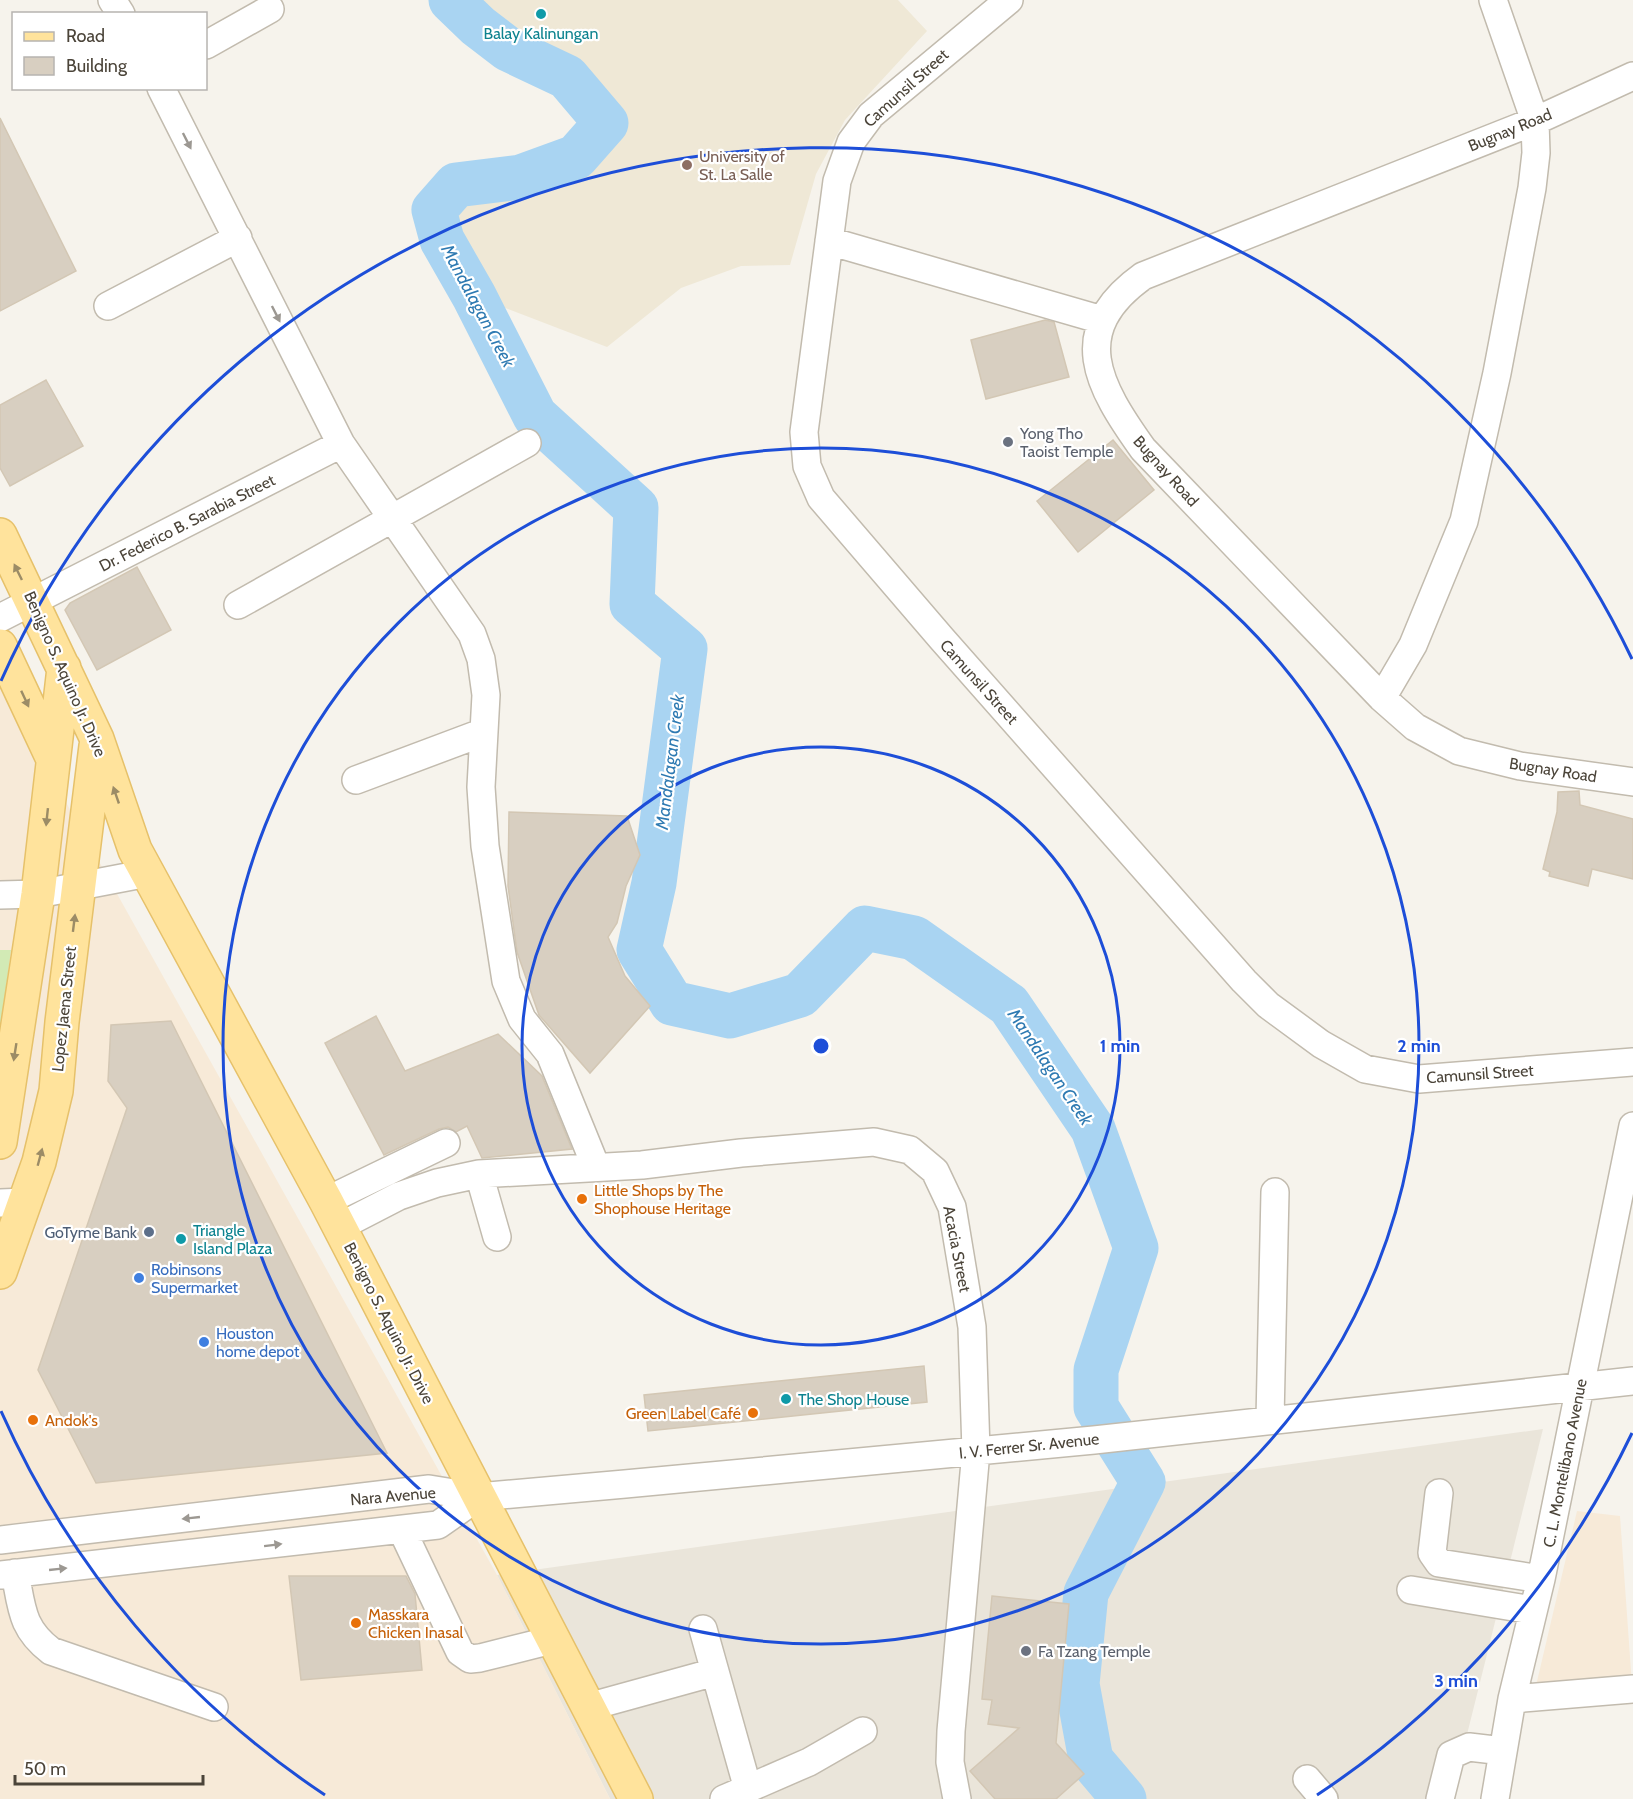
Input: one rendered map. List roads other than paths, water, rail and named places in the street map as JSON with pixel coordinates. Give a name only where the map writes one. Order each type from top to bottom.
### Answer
[{"type":"main road","name":"Benigno S. Aquino Jr. Drive","points":[[0,535],[97,739],[142,862],[333,1214],[636,1799]]},
{"type":"main road","name":"Benigno S. Aquino Jr. Drive","points":[[0,646],[53,759],[87,813],[142,862]]},
{"type":"main road","points":[[0,1142],[38,894],[64,668]]},
{"type":"main road","name":"Lopez Jaena Street","points":[[0,1272],[12,1203],[39,1162],[56,1091],[62,1022],[97,739]]},
{"type":"main road","points":[[20,1017],[62,1022]]},
{"type":"street","name":"Camunsil Street","points":[[1009,0],[871,115],[851,142],[837,181],[804,432],[807,466],[821,498],[942,639],[1252,989],[1268,1005],[1321,1044],[1365,1069],[1419,1079],[1633,1062]]},
{"type":"street","points":[[1382,698],[1413,645],[1464,521],[1497,373],[1532,188],[1536,153],[1534,122],[1494,0]]},
{"type":"street","points":[[207,44],[270,9]]},
{"type":"street","name":"Bugnay Road","points":[[1633,76],[1534,122],[1143,276],[1121,291],[1102,320],[1095,362],[1113,407],[1143,449],[1382,698],[1415,727],[1459,752],[1520,766],[1633,782]]},
{"type":"street","points":[[162,90],[342,444],[391,519],[472,634],[481,659],[486,695],[481,787],[485,846],[506,981],[522,1019],[550,1054],[596,1167]]},
{"type":"street","points":[[108,306],[238,238]]},
{"type":"street","points":[[829,241],[1102,320]]},
{"type":"street","points":[[238,605],[527,443]]},
{"type":"street","name":"Dr. Federico B. Sarabia Street","points":[[0,618],[342,444]]},
{"type":"street","points":[[356,780],[484,732]]},
{"type":"street","points":[[0,895],[38,894],[78,887],[142,862]]},
{"type":"street","name":"C. L. Montelibano Avenue","points":[[1495,1799],[1512,1699],[1532,1610],[1542,1579],[1633,1126]]},
{"type":"street","name":"Acacia Street","points":[[333,1214],[437,1183],[479,1174],[642,1166],[741,1153],[874,1142],[910,1150],[935,1171],[951,1207],[972,1327],[976,1451],[950,1762],[957,1799]]},
{"type":"street","points":[[333,1214],[446,1143]]},
{"type":"street","points":[[479,1174],[497,1237]]},
{"type":"street","points":[[1270,1419],[1275,1192]]},
{"type":"street","name":"I. V. Ferrer Sr. Avenue","points":[[478,1497],[1094,1440],[1130,1434],[1633,1381]]},
{"type":"street","name":"Nara Avenue","points":[[0,1540],[429,1489],[478,1497]]},
{"type":"street","points":[[1439,1493],[1432,1553],[1434,1560],[1439,1563],[1542,1579]]},
{"type":"street","name":"Nara Avenue","points":[[8,1574],[226,1551],[438,1525],[478,1497]]},
{"type":"street","points":[[221,1515],[226,1551]]},
{"type":"street","points":[[128,1525],[132,1561]]},
{"type":"street","points":[[402,1530],[460,1652],[470,1659],[480,1658],[552,1640]]},
{"type":"street","points":[[8,1574],[25,1623],[35,1639],[51,1651],[214,1707]]},
{"type":"street","points":[[1411,1590],[1532,1610]]},
{"type":"street","points":[[703,1629],[715,1672],[736,1794],[809,1762],[863,1731]]},
{"type":"street","points":[[588,1707],[715,1672]]},
{"type":"street","points":[[1512,1699],[1633,1689]]},
{"type":"street","points":[[1440,1799],[1451,1755],[1469,1748],[1503,1751]]},
{"type":"street","points":[[1307,1779],[1324,1799]]},
{"type":"waterway","name":"Mandalagan Creek","points":[[451,0],[478,26],[508,49],[567,77],[606,123],[576,157],[521,177],[456,185],[434,210],[442,240],[474,296],[535,416],[636,508],[632,604],[685,649],[654,883],[639,950],[672,1003],[730,1016],[800,995],[865,928],[914,938],[1009,1005],[1093,1129],[1136,1248],[1096,1370],[1096,1407],[1143,1482],[1086,1593],[1077,1684],[1091,1760],[1124,1799]]},
{"type":"place","name":"Balay Kalinungan","points":[[541,14]]},
{"type":"place","name":"University of St. La Salle","points":[[687,165]]},
{"type":"place","name":"Yong Tho Taoist Temple","points":[[1008,442]]},
{"type":"place","name":"Little Shops by The Shophouse Heritage","points":[[582,1199]]},
{"type":"place","name":"GoTyme Bank","points":[[149,1232]]},
{"type":"place","name":"Triangle Island Plaza","points":[[181,1239]]},
{"type":"place","name":"Robinsons Supermarket","points":[[139,1278]]},
{"type":"place","name":"Houston home depot","points":[[204,1342]]},
{"type":"place","name":"The Shop House","points":[[786,1399]]},
{"type":"place","name":"Green Label Café","points":[[753,1413]]},
{"type":"place","name":"Andok's","points":[[33,1420]]},
{"type":"place","name":"Masskara Chicken Inasal","points":[[356,1623]]},
{"type":"place","name":"Fa Tzang Temple","points":[[1026,1651]]}]
